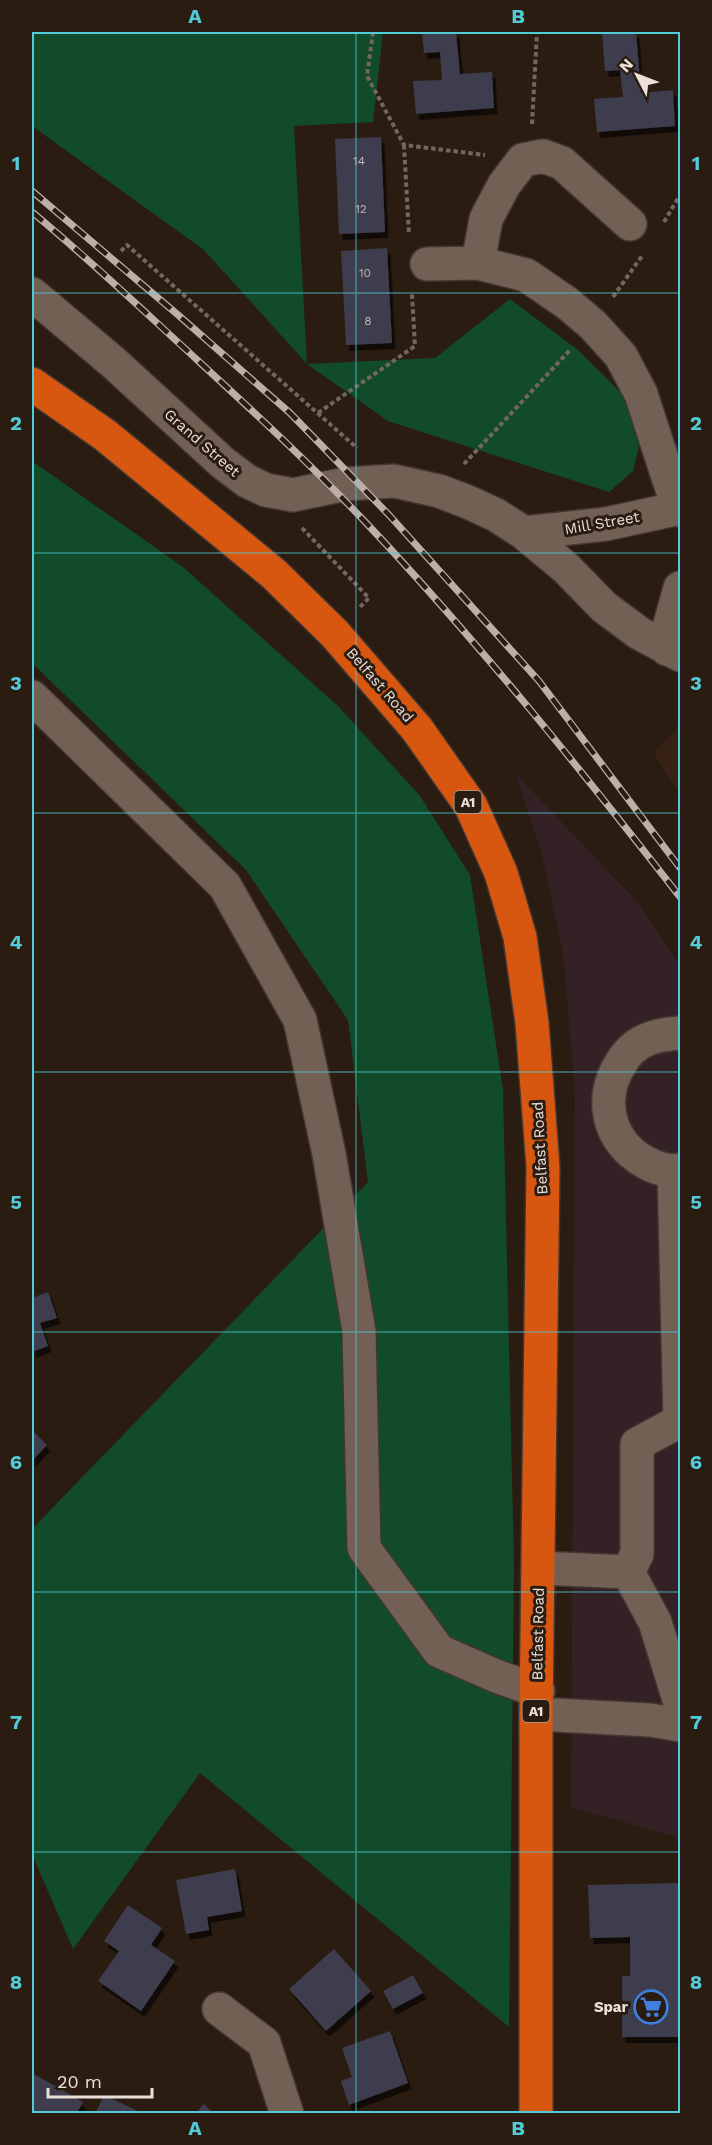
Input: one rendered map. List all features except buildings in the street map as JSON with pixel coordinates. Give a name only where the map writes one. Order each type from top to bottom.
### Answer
[{"type":"highway","name":"Belfast Road","points":[[32,384],[105,435],[274,574],[335,634],[417,729],[471,806],[501,873],[520,937],[532,1023],[543,1167],[537,1702],[536,2114]]},
{"type":"street","points":[[478,263],[486,219],[504,185],[524,160],[543,156],[562,163],[630,224]]},
{"type":"street","points":[[416,266],[478,263],[526,275],[567,303],[593,325],[621,356],[641,394],[680,508]]},
{"type":"street","name":"Grand Street","points":[[32,294],[114,363],[223,463],[247,481],[266,489],[293,495],[346,484],[394,481],[439,491],[468,502],[496,515],[524,533],[566,568],[604,607],[639,633],[674,652]]},
{"type":"street","name":"Mill Street","points":[[524,533],[606,524],[680,508]]},
{"type":"street","points":[[674,652],[670,624],[681,588]]},
{"type":"street","points":[[32,697],[225,886],[300,1020],[329,1154],[359,1331],[364,1548],[439,1651],[496,1676],[537,1702],[681,1725]]},
{"type":"street","points":[[628,1572],[637,1554],[638,1444],[680,1421],[677,1171],[652,1166],[632,1155],[618,1139],[609,1118],[608,1096],[614,1074],[626,1055],[643,1041],[664,1034],[681,1033]]},
{"type":"street","points":[[539,1568],[628,1572],[668,1616],[681,1703]]},
{"type":"street","points":[[219,2009],[264,2043],[287,2114]]},
{"type":"path","points":[[121,251],[127,245],[318,413],[415,346],[416,266],[404,145],[367,76],[374,32]]},
{"type":"path","points":[[404,145],[524,160],[532,123],[537,32]]},
{"type":"path","points":[[266,489],[369,598],[335,634]]},
{"type":"shaded area","points":[[680,725],[680,795],[654,753]]},
{"type":"shaded area","points":[[515,773],[640,905],[680,967],[680,1838],[571,1807],[575,1093],[563,952],[541,850]]},
{"type":"green space","points":[[32,32],[383,32],[373,122],[294,126],[307,364],[204,250],[32,126]]},
{"type":"green space","points":[[510,299],[578,350],[626,398],[642,432],[633,471],[609,492],[388,421],[307,364],[435,358]]},
{"type":"green space","points":[[32,461],[183,567],[338,706],[420,796],[470,875],[503,1090],[514,1564],[509,2027],[200,1773],[73,1949],[32,1854],[32,1529],[368,1182],[348,1020],[246,870],[32,663]]},
{"type":"railway","points":[[32,191],[290,413],[389,515],[539,681],[680,868]]},
{"type":"railway","points":[[32,212],[107,277],[253,411],[369,526],[529,708],[680,897]]},
{"type":"place","name":"Spar","points":[[651,2007]]}]
